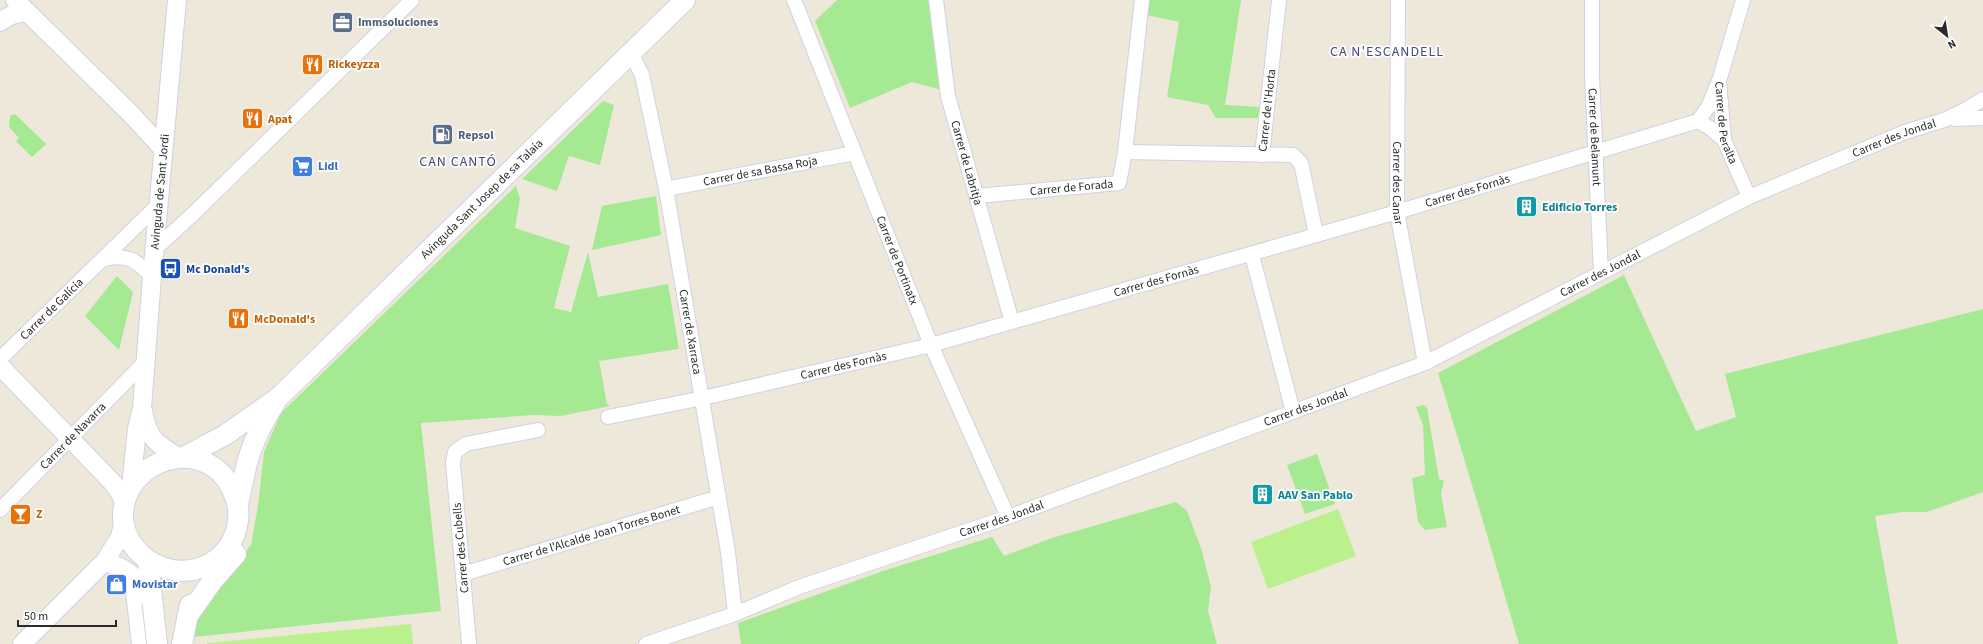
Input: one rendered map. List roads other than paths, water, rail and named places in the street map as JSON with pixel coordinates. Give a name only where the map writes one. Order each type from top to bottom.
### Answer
[{"type":"main road","name":"Avinguda Sant Josep de sa Talaia","points":[[278,398],[685,0]]},
{"type":"main road","points":[[182,644],[187,617],[196,592],[218,558],[228,548],[235,535],[238,520],[238,506],[247,462],[253,445],[268,414],[278,398]]},
{"type":"main road","points":[[218,558],[205,566],[191,570],[176,571],[161,568],[146,560],[135,548],[128,536],[126,504],[139,476],[150,466],[163,460],[181,457],[226,435],[278,398]]},
{"type":"main road","points":[[187,617],[213,580],[234,558],[244,540],[248,524],[253,445]]},
{"type":"main road","points":[[181,457],[200,460],[214,467],[225,478],[234,491],[238,506]]},
{"type":"main road","points":[[146,560],[154,606],[157,644]]},
{"type":"street","points":[[15,0],[132,115],[163,149]]},
{"type":"street","name":"Avinguda de Sant Jordi","points":[[22,644],[104,567],[120,537],[137,429],[142,408],[158,205],[177,0]]},
{"type":"street","points":[[155,249],[193,214],[412,0]]},
{"type":"street","name":"Carrer de Portinatx","points":[[794,0],[931,345],[1008,517]]},
{"type":"street","name":"Carrer de Labritja","points":[[936,0],[948,96],[1012,322]]},
{"type":"street","name":"Carrer de Forada","points":[[977,196],[1119,183],[1125,152],[1142,0]]},
{"type":"street","name":"Carrer de l'Horta","points":[[1279,0],[1262,155],[1293,155],[1301,164],[1316,234]]},
{"type":"street","name":"Carrer des Canar","points":[[1398,0],[1397,212],[1425,363]]},
{"type":"street","name":"Carrer de Belamunt","points":[[1592,0],[1592,76],[1597,151],[1601,273]]},
{"type":"street","name":"Carrer de Peralta","points":[[1744,0],[1719,80],[1724,140],[1749,197]]},
{"type":"street","points":[[0,22],[12,14],[20,12],[28,13]]},
{"type":"street","name":"Carrer de Xarraca","points":[[631,53],[642,75],[666,189],[719,496],[728,552],[735,614]]},
{"type":"street","points":[[1719,80],[1708,107],[1698,121],[1710,128],[1724,140]]},
{"type":"street","name":"Carrer des Jondal","points":[[646,644],[735,614],[799,587],[1008,517],[1425,363],[1749,197],[1897,135],[1944,120],[1968,109],[1983,99]]},
{"type":"street","points":[[132,115],[140,117],[149,116],[167,105]]},
{"type":"street","name":"Carrer des Jondal","points":[[1944,120],[1968,117],[1983,118]]},
{"type":"street","name":"Carrer des Fornàs","points":[[608,417],[703,398],[931,345],[1252,255],[1316,234],[1397,212],[1698,121]]},
{"type":"street","points":[[1125,152],[1262,155]]},
{"type":"street","name":"Carrer de sa Bassa Roja","points":[[666,189],[854,153]]},
{"type":"street","name":"Carrer de Galícia","points":[[0,359],[158,205]]},
{"type":"street","points":[[1252,255],[1292,412]]},
{"type":"street","points":[[103,259],[116,256],[133,260],[152,277]]},
{"type":"street","name":"Carrer de Navarra","points":[[0,510],[146,361]]},
{"type":"street","points":[[0,366],[113,483],[126,504]]},
{"type":"street","name":"Avinguda de Sant Jordi","points":[[142,408],[147,429],[153,440],[181,457]]},
{"type":"street","name":"Carrer des Cubells","points":[[469,644],[453,463],[455,452],[466,444],[538,430]]},
{"type":"street","name":"Carrer de l'Alcalde Joan Torres Bonet","points":[[463,574],[719,496]]},
{"type":"street","points":[[104,567],[125,560],[146,560]]},
{"type":"street","points":[[104,567],[119,566],[132,574],[154,606]]},
{"type":"street","points":[[132,574],[139,644]]},
{"type":"place","name":"Immsoluciones","points":[[343,22]]},
{"type":"place","name":"Rickeyzza","points":[[312,64]]},
{"type":"place","name":"Apat","points":[[252,119]]},
{"type":"place","name":"Repsol","points":[[442,135]]},
{"type":"place","name":"Lidl","points":[[302,166]]},
{"type":"place","name":"Edificio Torres","points":[[1527,207]]},
{"type":"place","name":"Mc Donald's","points":[[170,269]]},
{"type":"place","name":"McDonald's","points":[[239,319]]},
{"type":"place","name":"AAV San Pablo","points":[[1263,495]]},
{"type":"place","name":"Z","points":[[20,514]]},
{"type":"place","name":"Movistar","points":[[117,584]]},
{"type":"district","name":"CA N'ESCANDELL","points":[[1387,52]]},
{"type":"district","name":"CAN CANTÓ","points":[[458,162]]}]
